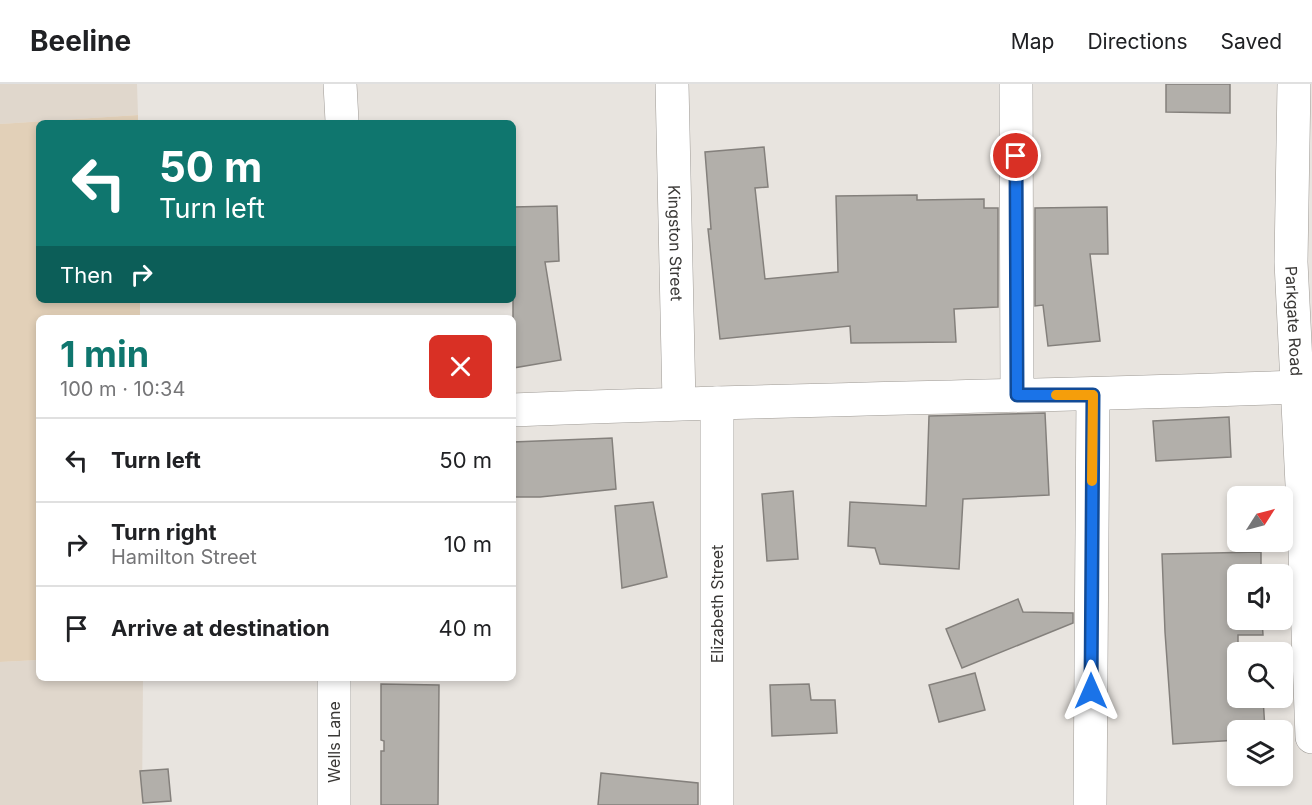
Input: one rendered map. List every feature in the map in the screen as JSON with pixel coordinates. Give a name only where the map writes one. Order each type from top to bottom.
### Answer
[{"type":"street","points":[[340,84],[342,120]]},
{"type":"street","name":"Kingston Street","points":[[672,84],[679,403]]},
{"type":"street","points":[[1016,84],[1017,395]]},
{"type":"street","name":"Parkgate Road","points":[[1294,84],[1291,262],[1310,617],[1312,737]]},
{"type":"street","points":[[516,410],[679,403],[1093,395],[1297,387]]},
{"type":"street","points":[[1090,805],[1093,395]]},
{"type":"street","name":"Elizabeth Street","points":[[717,404],[717,805]]},
{"type":"street","name":"Wells Lane","points":[[334,681],[334,805]]},
{"type":"shaded area","points":[[0,84],[137,84],[138,115],[0,124]]},
{"type":"shaded area","points":[[138,115],[138,120],[61,120]]},
{"type":"shaded area","points":[[36,122],[36,303],[140,303],[140,315],[36,315],[36,660],[0,662],[0,124]]},
{"type":"shaded area","points":[[36,660],[36,681],[143,681],[142,805],[0,805],[0,662]]},
{"type":"building","points":[[1166,84],[1230,84],[1230,113],[1166,112]]},
{"type":"building","points":[[764,147],[768,187],[755,188],[765,279],[838,272],[836,196],[917,195],[917,200],[984,199],[984,208],[998,208],[998,307],[954,309],[956,342],[851,343],[850,326],[720,339],[708,229],[711,229],[705,152]]},
{"type":"building","points":[[557,206],[559,261],[545,262],[561,360],[516,368],[516,315],[513,315],[513,303],[516,303],[516,207]]},
{"type":"building","points":[[1107,207],[1108,254],[1090,254],[1100,341],[1048,346],[1043,305],[1035,306],[1035,208]]},
{"type":"building","points":[[1045,413],[1049,495],[963,499],[959,569],[880,564],[875,548],[848,546],[850,502],[926,506],[929,416]]},
{"type":"building","points":[[1229,417],[1231,457],[1156,461],[1153,421]]},
{"type":"building","points":[[612,438],[616,489],[540,497],[516,497],[516,442]]},
{"type":"building","points":[[793,491],[798,559],[767,561],[762,494]]},
{"type":"building","points":[[653,502],[667,577],[622,588],[615,506]]},
{"type":"building","points":[[1261,552],[1261,564],[1227,564],[1227,630],[1263,630],[1263,635],[1238,635],[1238,642],[1227,642],[1227,708],[1264,708],[1264,720],[1227,720],[1227,741],[1173,744],[1162,554]]},
{"type":"building","points":[[1018,599],[1023,612],[1073,613],[1073,623],[962,668],[946,629]]},
{"type":"building","points":[[975,673],[985,710],[939,722],[929,685]]},
{"type":"building","points":[[381,684],[439,685],[438,805],[381,805],[381,751],[384,751],[384,741],[381,740]]},
{"type":"building","points":[[809,684],[811,700],[835,700],[837,733],[772,736],[770,685]]},
{"type":"building","points":[[168,769],[171,801],[143,803],[140,771]]},
{"type":"building","points":[[601,773],[698,783],[698,805],[598,805]]},
{"type":"slow traffic","points":[[1056,395],[1093,395],[1092,481]]},
{"type":"route","points":[[1016,156],[1017,395],[1093,395],[1091,691]]}]
